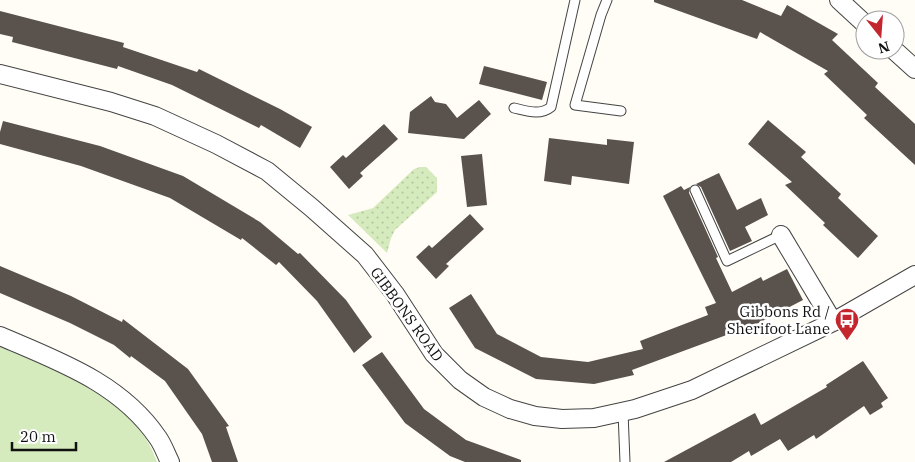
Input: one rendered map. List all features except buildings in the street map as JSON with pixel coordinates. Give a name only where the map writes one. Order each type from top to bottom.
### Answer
[{"type":"street","points":[[839,0],[855,15]]},
{"type":"street","points":[[905,60],[915,69]]},
{"type":"street","name":"GIBBONS ROAD","points":[[0,74],[112,102],[155,116],[216,144],[267,171],[365,255],[395,294],[434,354],[460,380],[484,397],[510,409],[535,416],[594,418],[623,412],[692,390],[833,322],[915,275]]},
{"type":"street","points":[[780,235],[833,322]]},
{"type":"street","points":[[0,336],[74,368],[107,387],[137,411],[159,439],[170,462]]},
{"type":"lane","points":[[514,108],[534,112],[545,111],[551,106],[575,0]]},
{"type":"lane","points":[[607,0],[575,105],[620,110]]},
{"type":"lane","points":[[695,190],[726,261],[780,235]]},
{"type":"lane","points":[[623,412],[625,462]]},
{"type":"green space","points":[[426,167],[437,178],[437,192],[395,230],[387,253],[348,215],[373,208],[414,169]]},
{"type":"green space","points":[[0,347],[69,377],[92,389],[114,404],[132,421],[147,440],[157,462],[0,462]]},
{"type":"place","name":"Gibbons Rd / Sherifoot Lane","points":[[847,341]]}]
